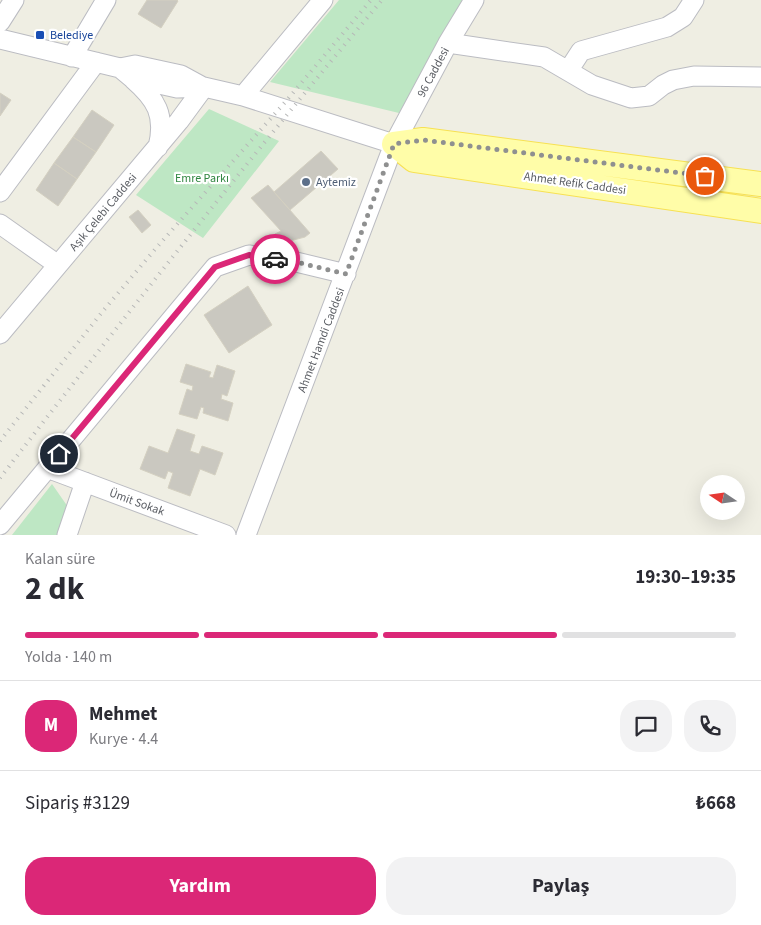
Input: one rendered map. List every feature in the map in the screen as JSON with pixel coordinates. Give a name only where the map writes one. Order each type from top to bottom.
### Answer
[{"type":"main road","name":"Ahmet Refik Caddesi","points":[[394,144],[423,140],[761,184]]},
{"type":"main road","name":"Ahmet Refik Caddesi","points":[[394,144],[414,160],[761,210]]},
{"type":"street","points":[[0,22],[14,0]]},
{"type":"street","points":[[72,57],[106,0]]},
{"type":"street","points":[[243,96],[323,0]]},
{"type":"street","name":"96 Caddesi","points":[[394,144],[474,0]]},
{"type":"street","points":[[568,71],[581,51],[667,27],[683,17],[694,0]]},
{"type":"street","name":"Ahmet Refik Caddesi","points":[[0,38],[96,62],[126,73],[135,65],[181,75],[204,87],[243,96],[394,144]]},
{"type":"street","points":[[448,44],[544,57],[592,84],[638,99],[649,96],[663,85],[683,78],[704,76],[761,77]]},
{"type":"street","points":[[0,192],[96,62]]},
{"type":"street","points":[[126,73],[147,90],[157,107],[161,127],[158,147]]},
{"type":"street","name":"Aşık Çelebi Caddesi","points":[[0,334],[158,147],[204,87]]},
{"type":"street","name":"Ahmet Hamdi Caddesi","points":[[246,535],[394,144]]},
{"type":"street","points":[[0,224],[58,265]]},
{"type":"street","points":[[0,525],[215,267],[249,255],[292,261],[346,274]]},
{"type":"street","name":"Ümit Sokak","points":[[47,468],[226,535]]},
{"type":"street","points":[[67,535],[85,482]]},
{"type":"green space","points":[[339,0],[465,0],[399,113],[270,82]]},
{"type":"green space","name":"Emre Parkı","points":[[209,109],[279,141],[203,238],[136,195]]},
{"type":"green space","points":[[52,484],[68,507],[58,535],[12,535]]},
{"type":"building","points":[[147,0],[178,1],[161,28],[138,14]]},
{"type":"building","points":[[0,93],[11,100],[0,116]]},
{"type":"building","points":[[92,110],[114,125],[96,152],[73,137]]},
{"type":"building","points":[[73,137],[96,152],[77,179],[54,163]]},
{"type":"building","points":[[321,151],[338,169],[290,210],[274,192]]},
{"type":"building","points":[[54,163],[77,179],[58,206],[36,190]]},
{"type":"building","points":[[268,185],[310,233],[305,237],[282,243],[275,234],[281,231],[251,198]]},
{"type":"building","points":[[138,210],[151,225],[142,233],[129,217]]},
{"type":"building","points":[[248,286],[272,325],[229,353],[204,315]]},
{"type":"building","points":[[186,364],[211,372],[209,377],[213,378],[217,365],[235,371],[227,396],[222,394],[221,399],[233,403],[228,421],[203,413],[204,408],[201,407],[197,419],[179,414],[187,389],[192,391],[193,386],[180,382]]},
{"type":"building","points":[[177,429],[195,435],[190,451],[199,454],[202,446],[223,453],[215,475],[200,469],[190,496],[168,488],[173,473],[168,471],[165,479],[140,469],[149,446],[168,453]]},
{"type":"railway","points":[[0,441],[103,311],[287,100],[371,0]]},
{"type":"railway","points":[[0,478],[189,237],[382,0]]},
{"type":"way so far","points":[[275,259],[292,261],[346,274],[394,144],[423,140],[705,176]]},
{"type":"place","name":"Belediye","points":[[40,35]]},
{"type":"place","name":"Aytemiz","points":[[306,182]]},
{"type":"route","points":[[59,454],[215,267],[249,255],[275,259]]}]
